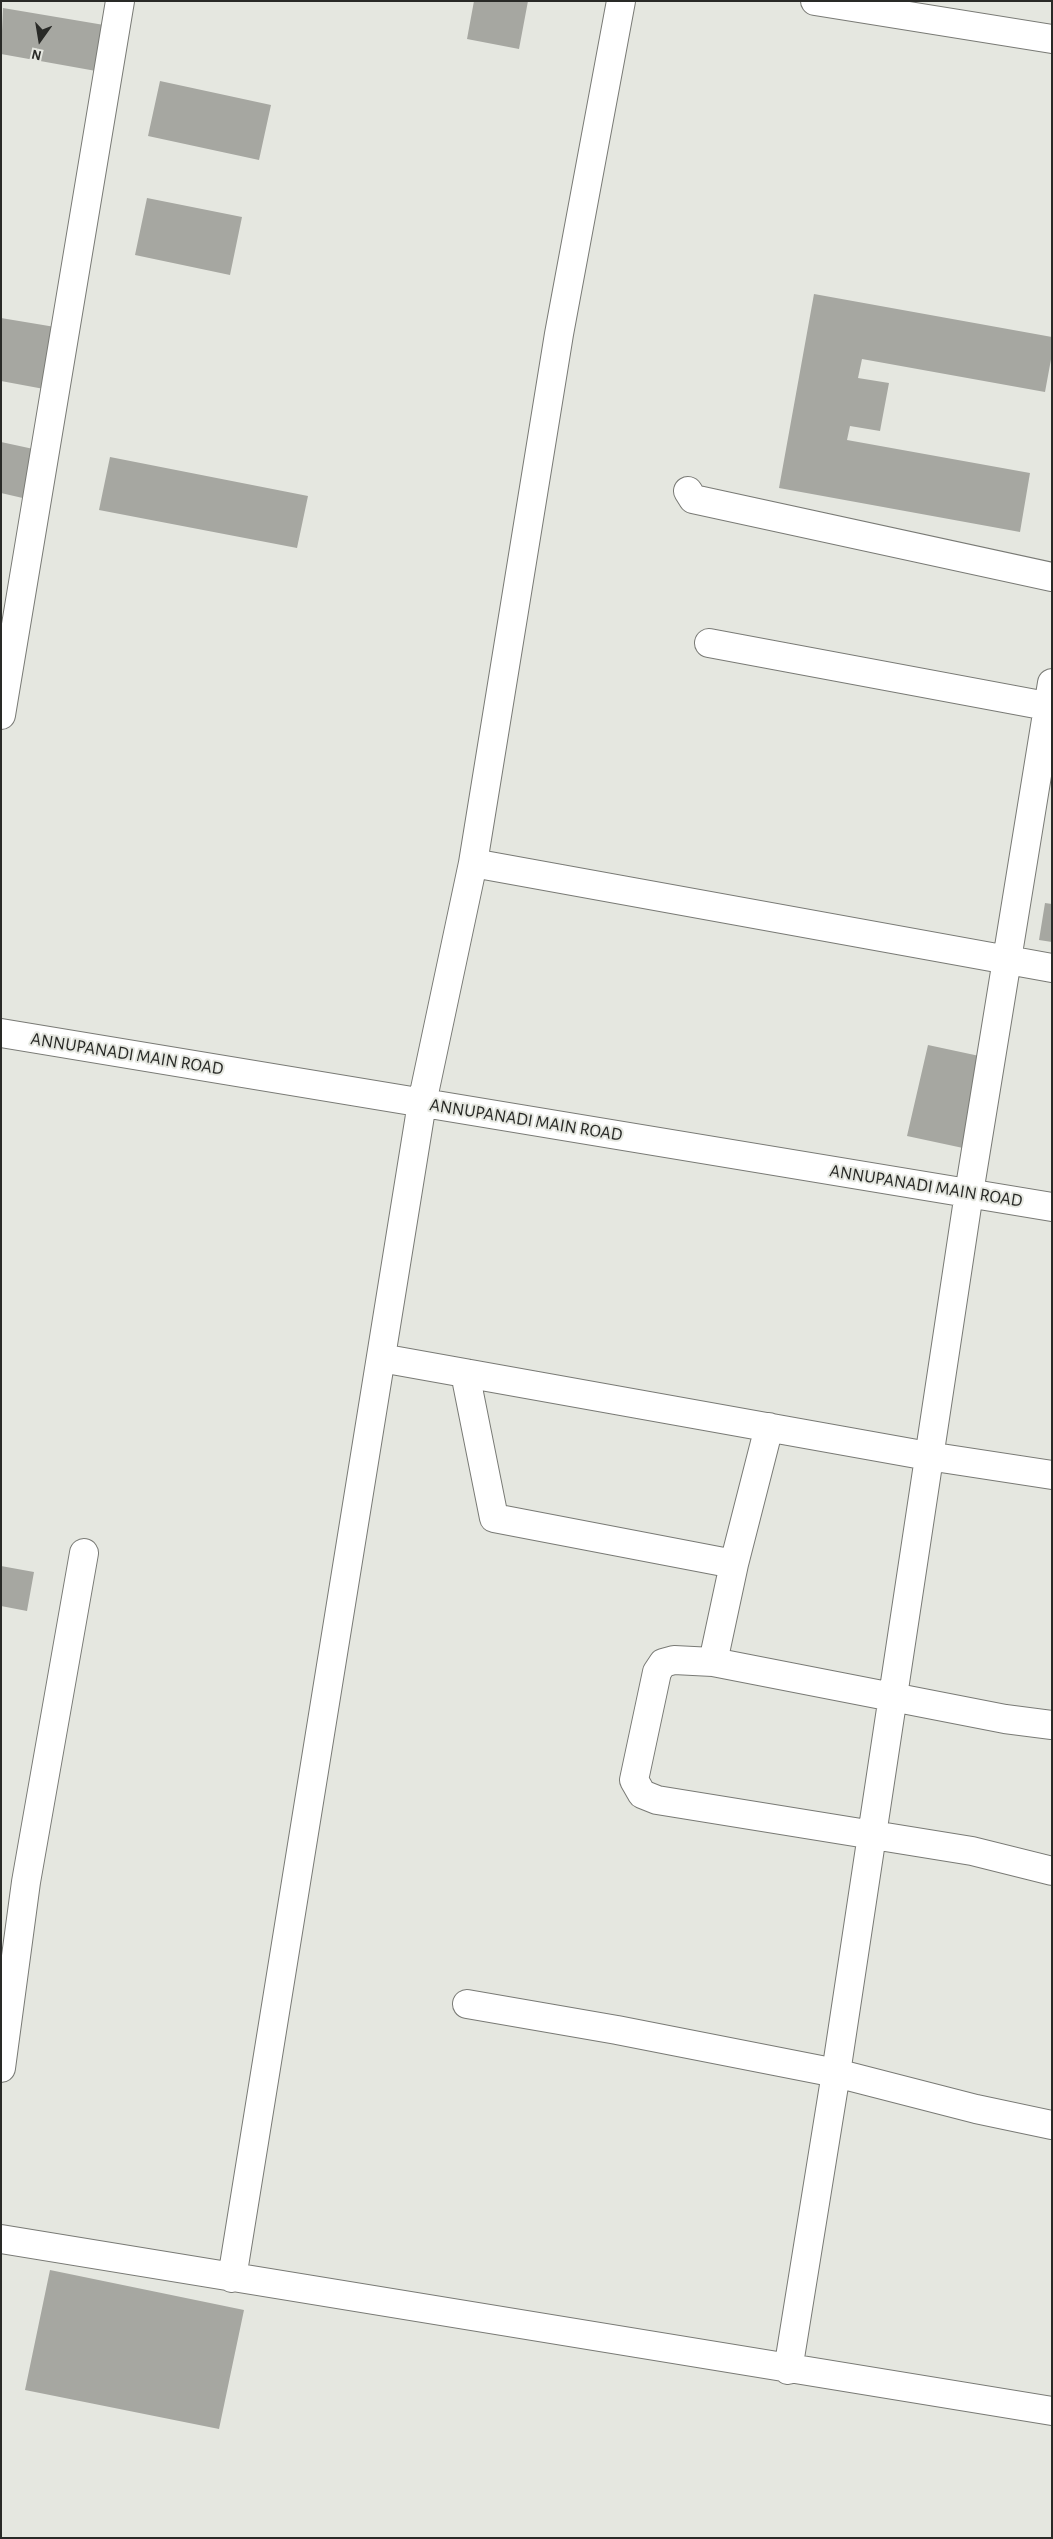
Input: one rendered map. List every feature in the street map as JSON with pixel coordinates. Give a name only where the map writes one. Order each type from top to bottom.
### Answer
[{"type":"street","points":[[1,715],[120,1]]},
{"type":"street","points":[[232,2278],[422,1103],[473,863],[559,334],[621,1]]},
{"type":"street","points":[[815,1],[1052,39]]},
{"type":"street","points":[[688,491],[693,499],[1052,577]]},
{"type":"street","points":[[709,643],[1050,699],[969,1193],[891,1696],[836,2073],[788,2370]]},
{"type":"street","points":[[473,863],[1052,968]]},
{"type":"street","name":"ANNUPANADI MAIN ROAD","points":[[1,1033],[1052,1207]]},
{"type":"street","points":[[381,1358],[928,1456],[1052,1475]]},
{"type":"street","points":[[465,1373],[494,1518],[734,1564]]},
{"type":"street","points":[[713,1662],[734,1564],[769,1427]]},
{"type":"street","points":[[1,2068],[26,1882],[84,1553]]},
{"type":"street","points":[[1052,1724],[1005,1719],[891,1696],[792,1679],[713,1662],[674,1660],[663,1663],[656,1672],[634,1780],[642,1794],[657,1800],[972,1851],[1052,1871]]},
{"type":"street","points":[[467,2004],[836,2073],[976,2109],[1052,2125]]},
{"type":"street","points":[[1,2239],[788,2370],[1052,2411]]},
{"type":"building","points":[[474,1],[528,1],[519,49],[467,39]]},
{"type":"building","points":[[3,8],[104,25],[96,71],[1,54]]},
{"type":"building","points":[[160,81],[271,105],[259,160],[148,136]]},
{"type":"building","points":[[147,198],[242,217],[230,275],[135,255]]},
{"type":"building","points":[[814,294],[1052,337],[1052,354],[1045,392],[862,359],[858,378],[889,383],[880,431],[850,426],[847,440],[1030,473],[1020,532],[779,488]]},
{"type":"building","points":[[1,318],[55,327],[44,389],[1,381]]},
{"type":"building","points":[[1,442],[38,450],[27,499],[1,493]]},
{"type":"building","points":[[110,457],[308,496],[297,548],[99,510]]},
{"type":"building","points":[[1045,903],[1052,904],[1052,942],[1039,940]]},
{"type":"building","points":[[928,1045],[984,1057],[963,1148],[907,1136]]},
{"type":"building","points":[[1,1566],[34,1572],[27,1611],[1,1606]]},
{"type":"building","points":[[50,2270],[244,2310],[219,2429],[25,2390]]}]
